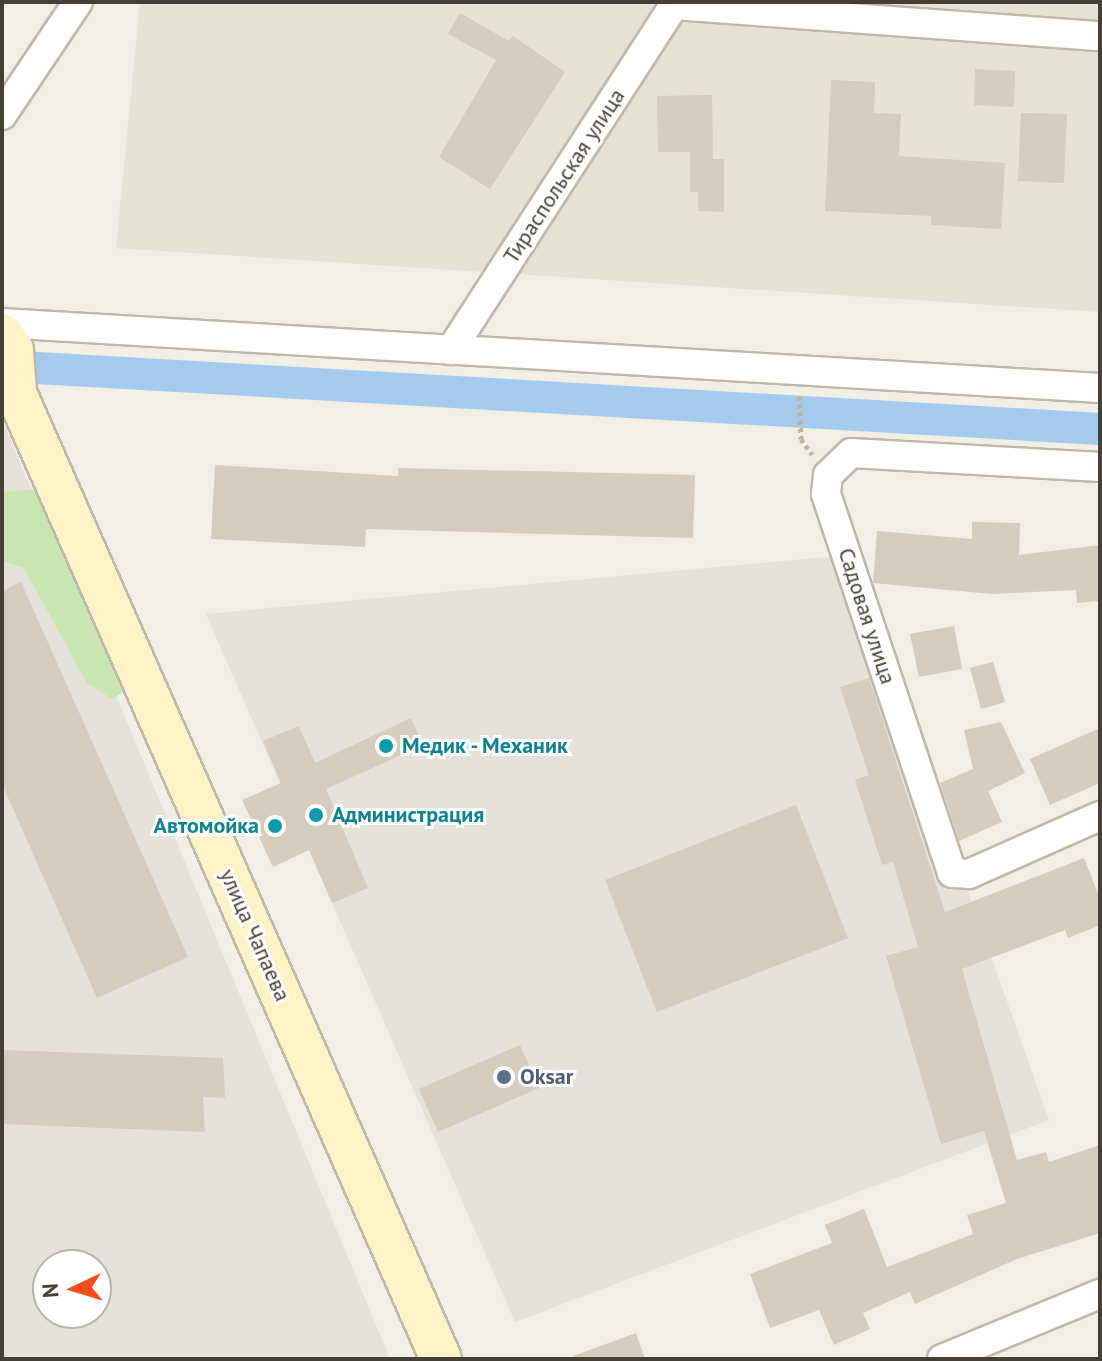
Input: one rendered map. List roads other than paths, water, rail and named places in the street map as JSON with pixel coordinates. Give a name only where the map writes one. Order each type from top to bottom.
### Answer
[{"type":"street","points":[[2,115],[78,2]]},
{"type":"street","points":[[675,4],[1100,36]]},
{"type":"street","name":"Тираспольская улица","points":[[451,350],[675,4]]},
{"type":"street","points":[[6,336],[451,350],[1100,388]]},
{"type":"street","name":"улица Чапаева","points":[[6,336],[16,393],[441,1359]]},
{"type":"street","name":"Садовая улица","points":[[1100,467],[851,453],[828,475],[826,494],[952,873],[969,874],[1100,816]]},
{"type":"street","points":[[942,1359],[1100,1294]]},
{"type":"waterway","points":[[2,366],[1100,429]]},
{"type":"place","name":"Медик - Механик","points":[[386,746]]},
{"type":"place","name":"Администрация","points":[[316,815]]},
{"type":"place","name":"Автомойка","points":[[275,826]]},
{"type":"place","name":"Oksar","points":[[504,1077]]}]
